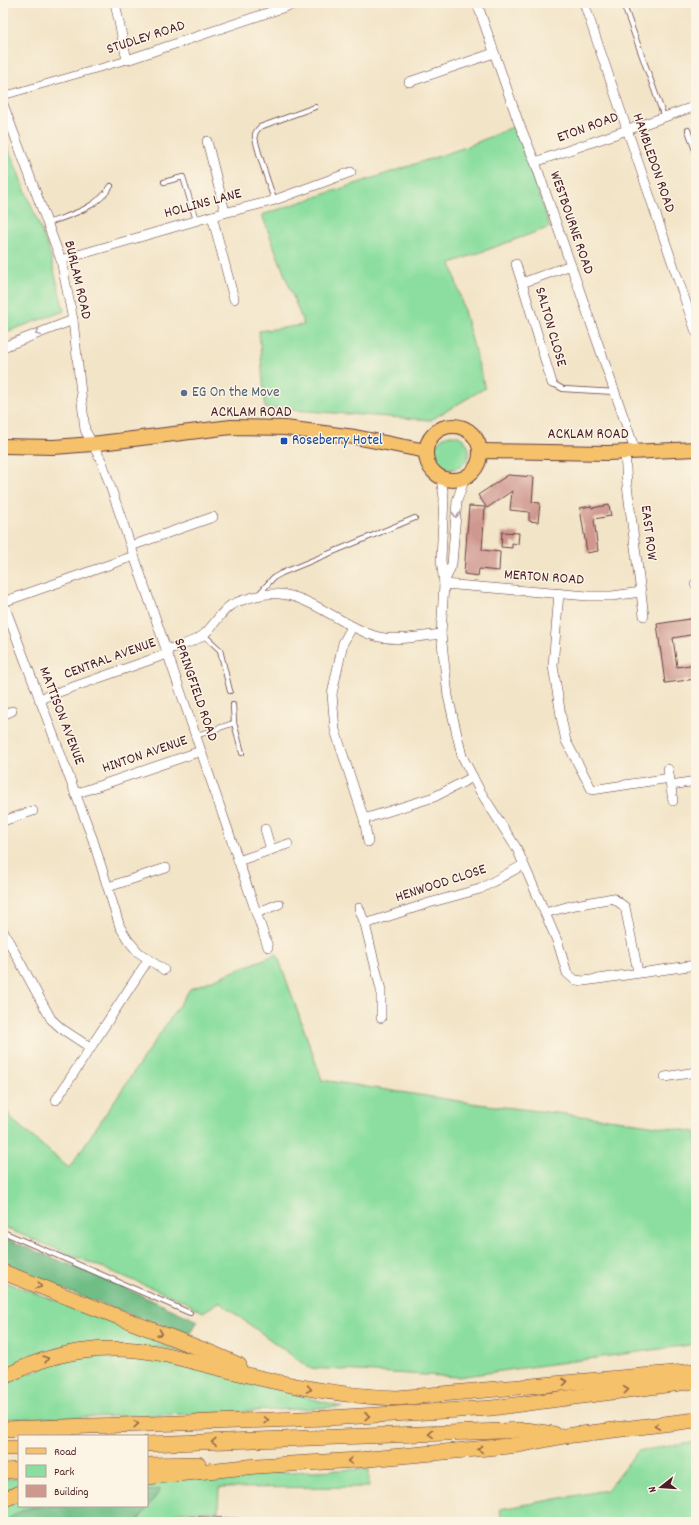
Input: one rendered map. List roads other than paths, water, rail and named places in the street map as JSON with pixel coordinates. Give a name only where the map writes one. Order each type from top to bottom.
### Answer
[{"type":"highway","points":[[3,1272],[214,1354],[271,1380]]},
{"type":"highway","points":[[6,1376],[31,1364],[59,1355],[94,1349],[117,1348],[163,1354],[300,1387],[372,1398],[397,1398],[696,1371]]},
{"type":"highway","points":[[3,1429],[383,1415],[492,1408],[696,1381]]},
{"type":"highway","points":[[456,1393],[588,1395]]},
{"type":"highway","points":[[148,1477],[257,1466],[358,1460],[519,1445],[565,1436],[696,1420]]},
{"type":"highway","points":[[148,1444],[526,1430],[565,1436]]},
{"type":"highway","points":[[3,1448],[18,1448]]},
{"type":"highway","points":[[148,1465],[175,1464],[257,1466]]},
{"type":"highway","points":[[3,1471],[18,1470]]},
{"type":"highway","points":[[3,1500],[18,1493]]},
{"type":"main road","points":[[449,426],[462,428],[473,435],[478,442],[480,451],[477,466],[465,477],[457,480],[441,477],[430,466],[426,451],[433,434],[440,429],[449,426]]},
{"type":"main road","name":"ACKLAM ROAD","points":[[3,446],[54,447],[92,444],[239,427],[293,429],[355,437],[426,451]]},
{"type":"main road","name":"ACKLAM ROAD","points":[[480,451],[630,453],[696,449]]},
{"type":"street","points":[[114,3],[127,60]]},
{"type":"street","name":"STUDLEY ROAD","points":[[3,96],[127,60],[298,3]]},
{"type":"street","name":"WESTBOURNE ROAD","points":[[477,3],[518,121],[535,162],[615,392],[630,453]]},
{"type":"street","name":"HAMBLEDON ROAD","points":[[584,3],[696,332]]},
{"type":"street","points":[[409,82],[494,53]]},
{"type":"street","name":"BURLAM ROAD","points":[[3,104],[61,260],[73,320],[84,430],[92,444]]},
{"type":"street","name":"ETON ROAD","points":[[535,162],[696,106]]},
{"type":"street","points":[[207,140],[225,212]]},
{"type":"street","name":"HOLLINS LANE","points":[[61,260],[196,220],[274,200],[351,172]]},
{"type":"street","points":[[212,216],[234,300]]},
{"type":"street","points":[[516,264],[522,282]]},
{"type":"street","name":"SALTON CLOSE","points":[[552,383],[522,282],[571,265]]},
{"type":"street","points":[[3,347],[73,320]]},
{"type":"street","name":"SPRINGFIELD ROAD","points":[[92,444],[102,462],[268,947]]},
{"type":"street","name":"EAST ROW","points":[[630,453],[628,485],[644,616]]},
{"type":"street","points":[[441,477],[444,498],[441,560],[444,584],[442,634],[448,696],[462,756],[480,792],[517,849],[545,914],[567,973],[575,980],[584,981],[638,972],[696,966]]},
{"type":"street","points":[[444,584],[452,564],[457,501],[465,477]]},
{"type":"street","points":[[131,546],[213,517]]},
{"type":"street","points":[[3,602],[134,556]]},
{"type":"street","name":"MERTON ROAD","points":[[444,584],[559,594],[612,596],[641,592]]},
{"type":"street","points":[[207,631],[231,605],[258,596],[287,594],[318,607],[352,626],[376,636],[409,638],[442,634]]},
{"type":"street","points":[[559,594],[553,666],[560,715],[566,742],[592,790],[670,782],[696,781]]},
{"type":"street","name":"MATTISON AVENUE","points":[[3,602],[93,840],[120,927],[128,940],[148,960],[164,970]]},
{"type":"street","points":[[352,626],[343,643],[332,694],[336,730],[364,819],[368,842]]},
{"type":"street","name":"CENTRAL AVENUE","points":[[39,699],[167,652],[196,640],[207,631]]},
{"type":"street","points":[[3,715],[12,711]]},
{"type":"street","name":"HINTON AVENUE","points":[[75,794],[201,751]]},
{"type":"street","points":[[668,769],[673,801]]},
{"type":"street","points":[[364,819],[434,797],[473,777]]},
{"type":"street","points":[[3,821],[33,811]]},
{"type":"street","points":[[265,829],[271,850]]},
{"type":"street","points":[[238,861],[288,844]]},
{"type":"street","name":"HENWOOD CLOSE","points":[[365,924],[429,903],[480,889],[523,865]]},
{"type":"street","points":[[108,887],[166,868]]},
{"type":"street","points":[[545,914],[570,906],[613,898],[625,907],[638,972]]},
{"type":"street","points":[[256,913],[280,904]]},
{"type":"street","points":[[360,908],[381,990],[381,1018]]},
{"type":"street","points":[[3,931],[7,950],[34,985],[40,1001],[51,1019],[62,1029],[91,1048]]},
{"type":"street","points":[[56,1100],[148,960]]},
{"type":"street","points":[[665,1077],[696,1072]]},
{"type":"lane","points":[[623,3],[664,117]]},
{"type":"lane","points":[[274,200],[257,147],[255,136],[257,130],[260,127],[315,107]]},
{"type":"lane","points":[[688,130],[696,153]]},
{"type":"lane","points":[[164,182],[183,177],[196,220]]},
{"type":"lane","points":[[48,223],[91,206],[104,196],[111,186]]},
{"type":"lane","points":[[552,383],[563,389],[615,392]]},
{"type":"lane","points":[[258,596],[273,578],[282,573],[416,518]]},
{"type":"lane","points":[[207,631],[220,650],[230,691]]},
{"type":"lane","points":[[234,705],[234,723],[242,753]]},
{"type":"lane","points":[[195,736],[234,723]]},
{"type":"lane","points":[[3,1232],[190,1313]]},
{"type":"lane","points":[[174,1522],[192,1519],[266,1522]]},
{"type":"place","name":"EG On the Move","points":[[184,393]]},
{"type":"place","name":"Roseberry Hotel","points":[[284,441]]}]
